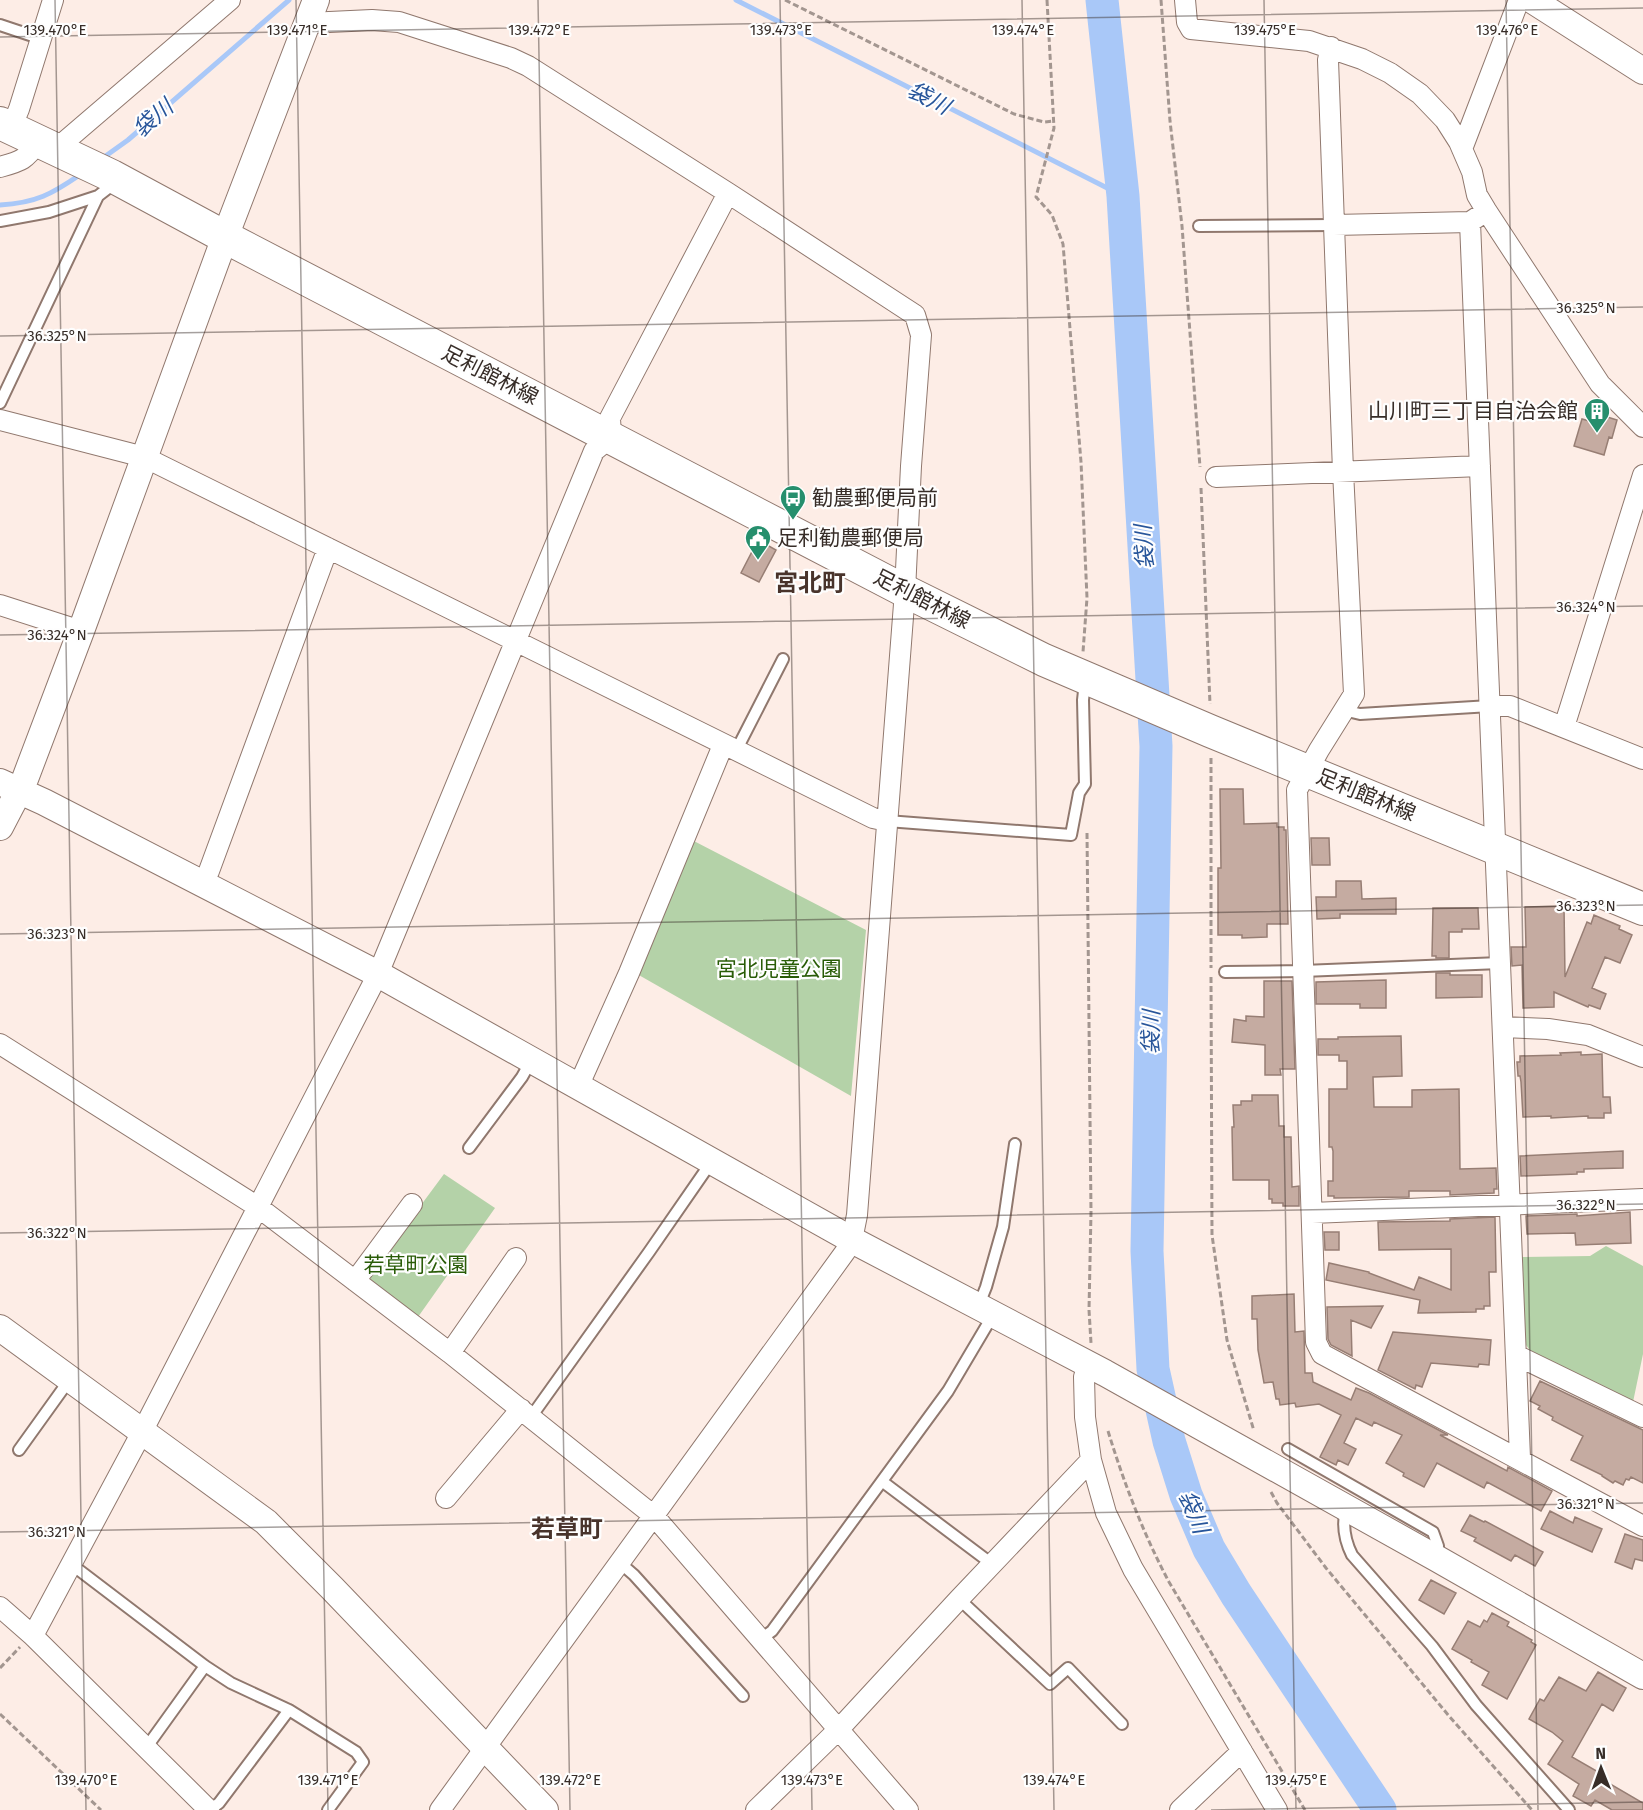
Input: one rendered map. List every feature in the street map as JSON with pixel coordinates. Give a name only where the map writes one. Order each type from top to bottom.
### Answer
[{"type":"main road","name":"足利館林線","points":[[5,125],[53,148],[109,184],[225,237],[905,591],[1044,660],[1084,678],[1205,719],[1307,771],[1643,909]]},
{"type":"street","points":[[5,125],[42,39],[53,0]]},
{"type":"street","points":[[0,167],[21,161],[29,154],[53,148],[230,0]]},
{"type":"street","points":[[1185,0],[1187,22],[1191,29],[1309,41],[1362,59],[1390,73],[1420,94],[1445,120],[1472,172],[1477,195],[1478,216],[1480,466],[1520,1458]]},
{"type":"street","points":[[1462,149],[1518,0]]},
{"type":"street","points":[[1532,0],[1643,71]]},
{"type":"street","points":[[0,827],[10,786],[81,631],[225,237],[312,12],[399,22],[511,58],[528,66],[915,315],[921,335],[911,466],[905,591],[858,1203],[852,1240],[440,1810]]},
{"type":"street","points":[[1331,47],[1328,60],[1343,471],[1354,694],[1297,790],[1316,1342],[1322,1354],[1520,1458],[1643,1526]]},
{"type":"street","points":[[25,1642],[36,1630],[142,1432],[378,974],[594,451],[611,437],[610,418],[728,193]]},
{"type":"street","points":[[1334,225],[1478,216]]},
{"type":"street","points":[[1478,216],[1600,384],[1643,427]]},
{"type":"street","points":[[0,420],[144,457],[729,748],[873,818],[887,821]]},
{"type":"street","points":[[1206,481],[1343,471],[1480,466]]},
{"type":"street","points":[[1564,727],[1643,475]]},
{"type":"street","points":[[202,884],[209,871],[328,548]]},
{"type":"street","points":[[0,605],[81,631]]},
{"type":"street","points":[[1490,706],[1510,706],[1643,759]]},
{"type":"street","points":[[578,1087],[729,748]]},
{"type":"street","points":[[10,786],[378,974],[852,1240],[985,1311],[1254,1445],[1346,1508],[1643,1676]]},
{"type":"street","points":[[1503,1027],[1548,1029],[1588,1035],[1643,1057]]},
{"type":"street","points":[[0,1044],[258,1207],[450,1353],[654,1516],[908,1810]]},
{"type":"street","points":[[1312,1213],[1643,1199]]},
{"type":"street","points":[[355,1281],[412,1204]]},
{"type":"street","points":[[450,1353],[516,1258]]},
{"type":"street","points":[[0,1328],[266,1522],[545,1810]]},
{"type":"street","points":[[1516,1355],[1643,1417]]},
{"type":"street","points":[[1095,1364],[1084,1377],[1083,1387],[1091,1460],[1106,1513],[1133,1569],[1277,1810]]},
{"type":"street","points":[[446,1498],[526,1413]]},
{"type":"street","points":[[756,1810],[839,1729],[1091,1460]]},
{"type":"street","points":[[0,1607],[25,1642],[146,1748],[210,1810]]},
{"type":"street","points":[[1180,1810],[1242,1751]]},
{"type":"lane","points":[[0,26],[42,39]]},
{"type":"lane","points":[[0,221],[49,212],[109,184]]},
{"type":"lane","points":[[0,403],[109,184]]},
{"type":"lane","points":[[1199,226],[1334,225]]},
{"type":"lane","points":[[729,748],[783,659]]},
{"type":"lane","points":[[887,821],[1071,835],[1079,793],[1084,784],[1084,678]]},
{"type":"lane","points":[[1343,710],[1360,714],[1490,706]]},
{"type":"lane","points":[[1225,972],[1500,963]]},
{"type":"lane","points":[[470,1148],[522,1077],[531,1060]]},
{"type":"lane","points":[[761,1639],[772,1631],[948,1391],[985,1311],[986,1287],[1003,1227],[1015,1144]]},
{"type":"lane","points":[[526,1413],[649,1252],[712,1161]]},
{"type":"lane","points":[[19,1450],[70,1379]]},
{"type":"lane","points":[[1288,1449],[1433,1532],[1438,1546],[1436,1558]]},
{"type":"lane","points":[[883,1482],[992,1564]]},
{"type":"lane","points":[[1346,1508],[1343,1520],[1344,1531],[1346,1543],[1352,1555],[1432,1646],[1476,1705],[1569,1810]]},
{"type":"lane","points":[[619,1562],[634,1575],[743,1696]]},
{"type":"lane","points":[[71,1564],[205,1666],[231,1683],[289,1710],[356,1752],[363,1762],[328,1810]]},
{"type":"lane","points":[[959,1599],[1050,1684],[1068,1668],[1122,1724]]},
{"type":"lane","points":[[146,1748],[205,1666]]},
{"type":"lane","points":[[210,1810],[219,1803],[289,1710]]},
{"type":"path","points":[[785,0],[1014,114],[1044,122],[1054,121]]},
{"type":"path","points":[[1047,0],[1054,128],[1036,197],[1052,215],[1063,244],[1081,462],[1087,598],[1082,662],[1084,678]]},
{"type":"path","points":[[1161,0],[1170,122],[1206,481],[1205,719]]},
{"type":"path","points":[[1211,758],[1212,1235],[1227,1340],[1254,1445]]},
{"type":"path","points":[[1087,833],[1091,1212],[1089,1310],[1095,1364]]},
{"type":"path","points":[[1107,1431],[1139,1521],[1153,1552],[1174,1592],[1305,1810]]},
{"type":"path","points":[[1269,1489],[1326,1568],[1449,1716],[1532,1810]]},
{"type":"path","points":[[0,1668],[25,1642]]},
{"type":"path","points":[[0,1714],[101,1810]]},
{"type":"green space","name":"宮北児童公園","points":[[690,839],[866,930],[851,1096],[637,974]]},
{"type":"green space","name":"若草町公園","points":[[444,1174],[495,1208],[418,1317],[367,1278]]},
{"type":"green space","points":[[1606,1246],[1643,1266],[1643,1354],[1633,1402],[1533,1355],[1524,1342],[1521,1257],[1590,1256]]},
{"type":"building","name":"山川町三丁目自治会館","points":[[1604,416],[1617,420],[1604,455],[1574,446],[1582,419],[1593,422],[1595,417],[1603,419]]},
{"type":"building","name":"足利勧農郵便局","points":[[758,540],[776,550],[759,582],[741,573]]},
{"type":"building","points":[[1220,789],[1243,789],[1244,824],[1277,823],[1277,827],[1284,827],[1286,830],[1288,924],[1267,924],[1267,937],[1242,938],[1242,935],[1218,935],[1218,868],[1221,868]]},
{"type":"building","points":[[1311,838],[1329,838],[1330,865],[1312,865]]},
{"type":"building","points":[[1336,881],[1361,881],[1362,899],[1396,898],[1396,914],[1340,914],[1340,918],[1317,919],[1316,897],[1336,897]]},
{"type":"building","points":[[1564,906],[1565,977],[1587,922],[1591,924],[1594,915],[1620,926],[1619,929],[1632,935],[1620,963],[1605,957],[1592,988],[1606,994],[1600,1009],[1589,1005],[1588,1007],[1554,992],[1554,1007],[1523,1008],[1522,965],[1512,966],[1511,947],[1526,947],[1525,907]]},
{"type":"building","points":[[1433,908],[1478,908],[1479,929],[1449,932],[1449,958],[1432,956]]},
{"type":"building","points":[[1436,973],[1482,975],[1482,997],[1436,998]]},
{"type":"building","points":[[1386,980],[1386,1008],[1360,1008],[1360,1004],[1316,1004],[1316,982]]},
{"type":"building","points":[[1264,981],[1292,981],[1295,1069],[1280,1069],[1281,1075],[1265,1075],[1265,1045],[1232,1042],[1234,1019],[1246,1021],[1246,1016],[1264,1017]]},
{"type":"building","points":[[1401,1036],[1402,1076],[1373,1077],[1374,1107],[1412,1107],[1412,1090],[1459,1089],[1460,1169],[1496,1168],[1497,1189],[1494,1189],[1494,1193],[1450,1195],[1450,1191],[1409,1191],[1409,1197],[1334,1198],[1334,1196],[1328,1196],[1328,1181],[1333,1181],[1333,1151],[1332,1147],[1329,1147],[1329,1089],[1347,1089],[1347,1061],[1339,1061],[1339,1055],[1318,1055],[1318,1039]]},
{"type":"building","points":[[1581,1052],[1581,1055],[1602,1054],[1603,1097],[1610,1097],[1611,1113],[1604,1113],[1604,1118],[1588,1118],[1588,1116],[1523,1117],[1521,1082],[1517,1062],[1520,1062],[1520,1056]]},
{"type":"building","points":[[1252,1095],[1278,1095],[1279,1126],[1284,1126],[1284,1137],[1291,1137],[1292,1187],[1299,1186],[1299,1206],[1272,1203],[1272,1199],[1269,1199],[1269,1180],[1233,1180],[1233,1105],[1241,1105],[1241,1101],[1252,1101]]},
{"type":"building","points":[[1623,1151],[1623,1168],[1584,1169],[1584,1172],[1577,1172],[1577,1174],[1521,1176],[1520,1156]]},
{"type":"building","points":[[1630,1212],[1631,1243],[1576,1245],[1575,1233],[1527,1234],[1526,1216],[1577,1214],[1577,1216]]},
{"type":"building","points":[[1495,1217],[1496,1272],[1489,1272],[1490,1306],[1476,1309],[1476,1312],[1418,1313],[1420,1300],[1326,1280],[1329,1263],[1369,1272],[1414,1290],[1419,1277],[1451,1290],[1451,1249],[1379,1250],[1378,1222],[1450,1221],[1450,1219]]},
{"type":"building","points":[[1324,1232],[1339,1232],[1339,1250],[1325,1250]]},
{"type":"building","points":[[1294,1294],[1295,1332],[1304,1331],[1305,1373],[1312,1373],[1313,1382],[1351,1400],[1356,1388],[1369,1393],[1448,1435],[1440,1435],[1507,1471],[1508,1467],[1552,1491],[1541,1511],[1487,1482],[1484,1488],[1437,1463],[1424,1487],[1403,1476],[1404,1473],[1386,1463],[1402,1435],[1374,1422],[1372,1426],[1356,1418],[1344,1443],[1356,1449],[1348,1465],[1338,1460],[1336,1465],[1320,1457],[1341,1415],[1319,1404],[1296,1407],[1295,1403],[1280,1405],[1279,1399],[1276,1399],[1273,1382],[1264,1383],[1258,1350],[1257,1319],[1252,1319],[1252,1296]]},
{"type":"building","points":[[1383,1306],[1371,1328],[1351,1320],[1352,1356],[1331,1345],[1328,1339],[1327,1307]]},
{"type":"building","points":[[1393,1332],[1491,1340],[1489,1365],[1479,1364],[1478,1367],[1431,1363],[1422,1387],[1416,1385],[1415,1389],[1378,1370]]},
{"type":"building","points":[[1540,1381],[1643,1430],[1643,1483],[1631,1477],[1629,1480],[1626,1479],[1623,1485],[1615,1481],[1613,1483],[1571,1460],[1583,1436],[1552,1420],[1553,1417],[1538,1409],[1540,1406],[1530,1401]]},
{"type":"building","points":[[1550,1511],[1573,1523],[1575,1517],[1602,1529],[1592,1552],[1541,1529]]},
{"type":"building","points":[[1470,1515],[1543,1552],[1535,1566],[1515,1555],[1511,1561],[1474,1541],[1476,1538],[1461,1531]]},
{"type":"building","points":[[1625,1534],[1643,1540],[1643,1561],[1635,1559],[1632,1569],[1615,1562]]},
{"type":"building","points":[[1431,1580],[1456,1593],[1444,1614],[1419,1600]]},
{"type":"building","points":[[1492,1613],[1509,1622],[1507,1626],[1532,1640],[1531,1642],[1536,1645],[1507,1699],[1482,1685],[1489,1672],[1452,1649],[1468,1621],[1480,1627],[1484,1620],[1487,1622]]},
{"type":"building","points":[[1598,1672],[1626,1688],[1613,1711],[1602,1704],[1572,1757],[1607,1777],[1605,1781],[1643,1803],[1643,1810],[1612,1810],[1595,1800],[1591,1806],[1573,1796],[1579,1784],[1548,1764],[1563,1741],[1529,1719],[1540,1699],[1544,1701],[1559,1677],[1586,1691]]},
{"type":"waterway","name":"袋川","points":[[100,160],[128,140],[289,0]]},
{"type":"waterway","name":"袋川","points":[[736,0],[1123,196]]},
{"type":"waterway","name":"袋川","points":[[1102,0],[1123,196],[1156,746],[1147,1251],[1153,1369],[1169,1441],[1186,1495],[1209,1549],[1236,1594],[1380,1810]]},
{"type":"waterway","name":"袋川","points":[[0,205],[34,200],[81,174]]},
{"type":"place","name":"山川町三丁目自治会館","points":[[1597,434]]},
{"type":"place","name":"勧農郵便局前","points":[[793,521]]},
{"type":"place","name":"足利勧農郵便局","points":[[758,561]]},
{"type":"district","name":"宮北町","points":[[810,583]]},
{"type":"district","name":"若草町","points":[[567,1529]]}]
